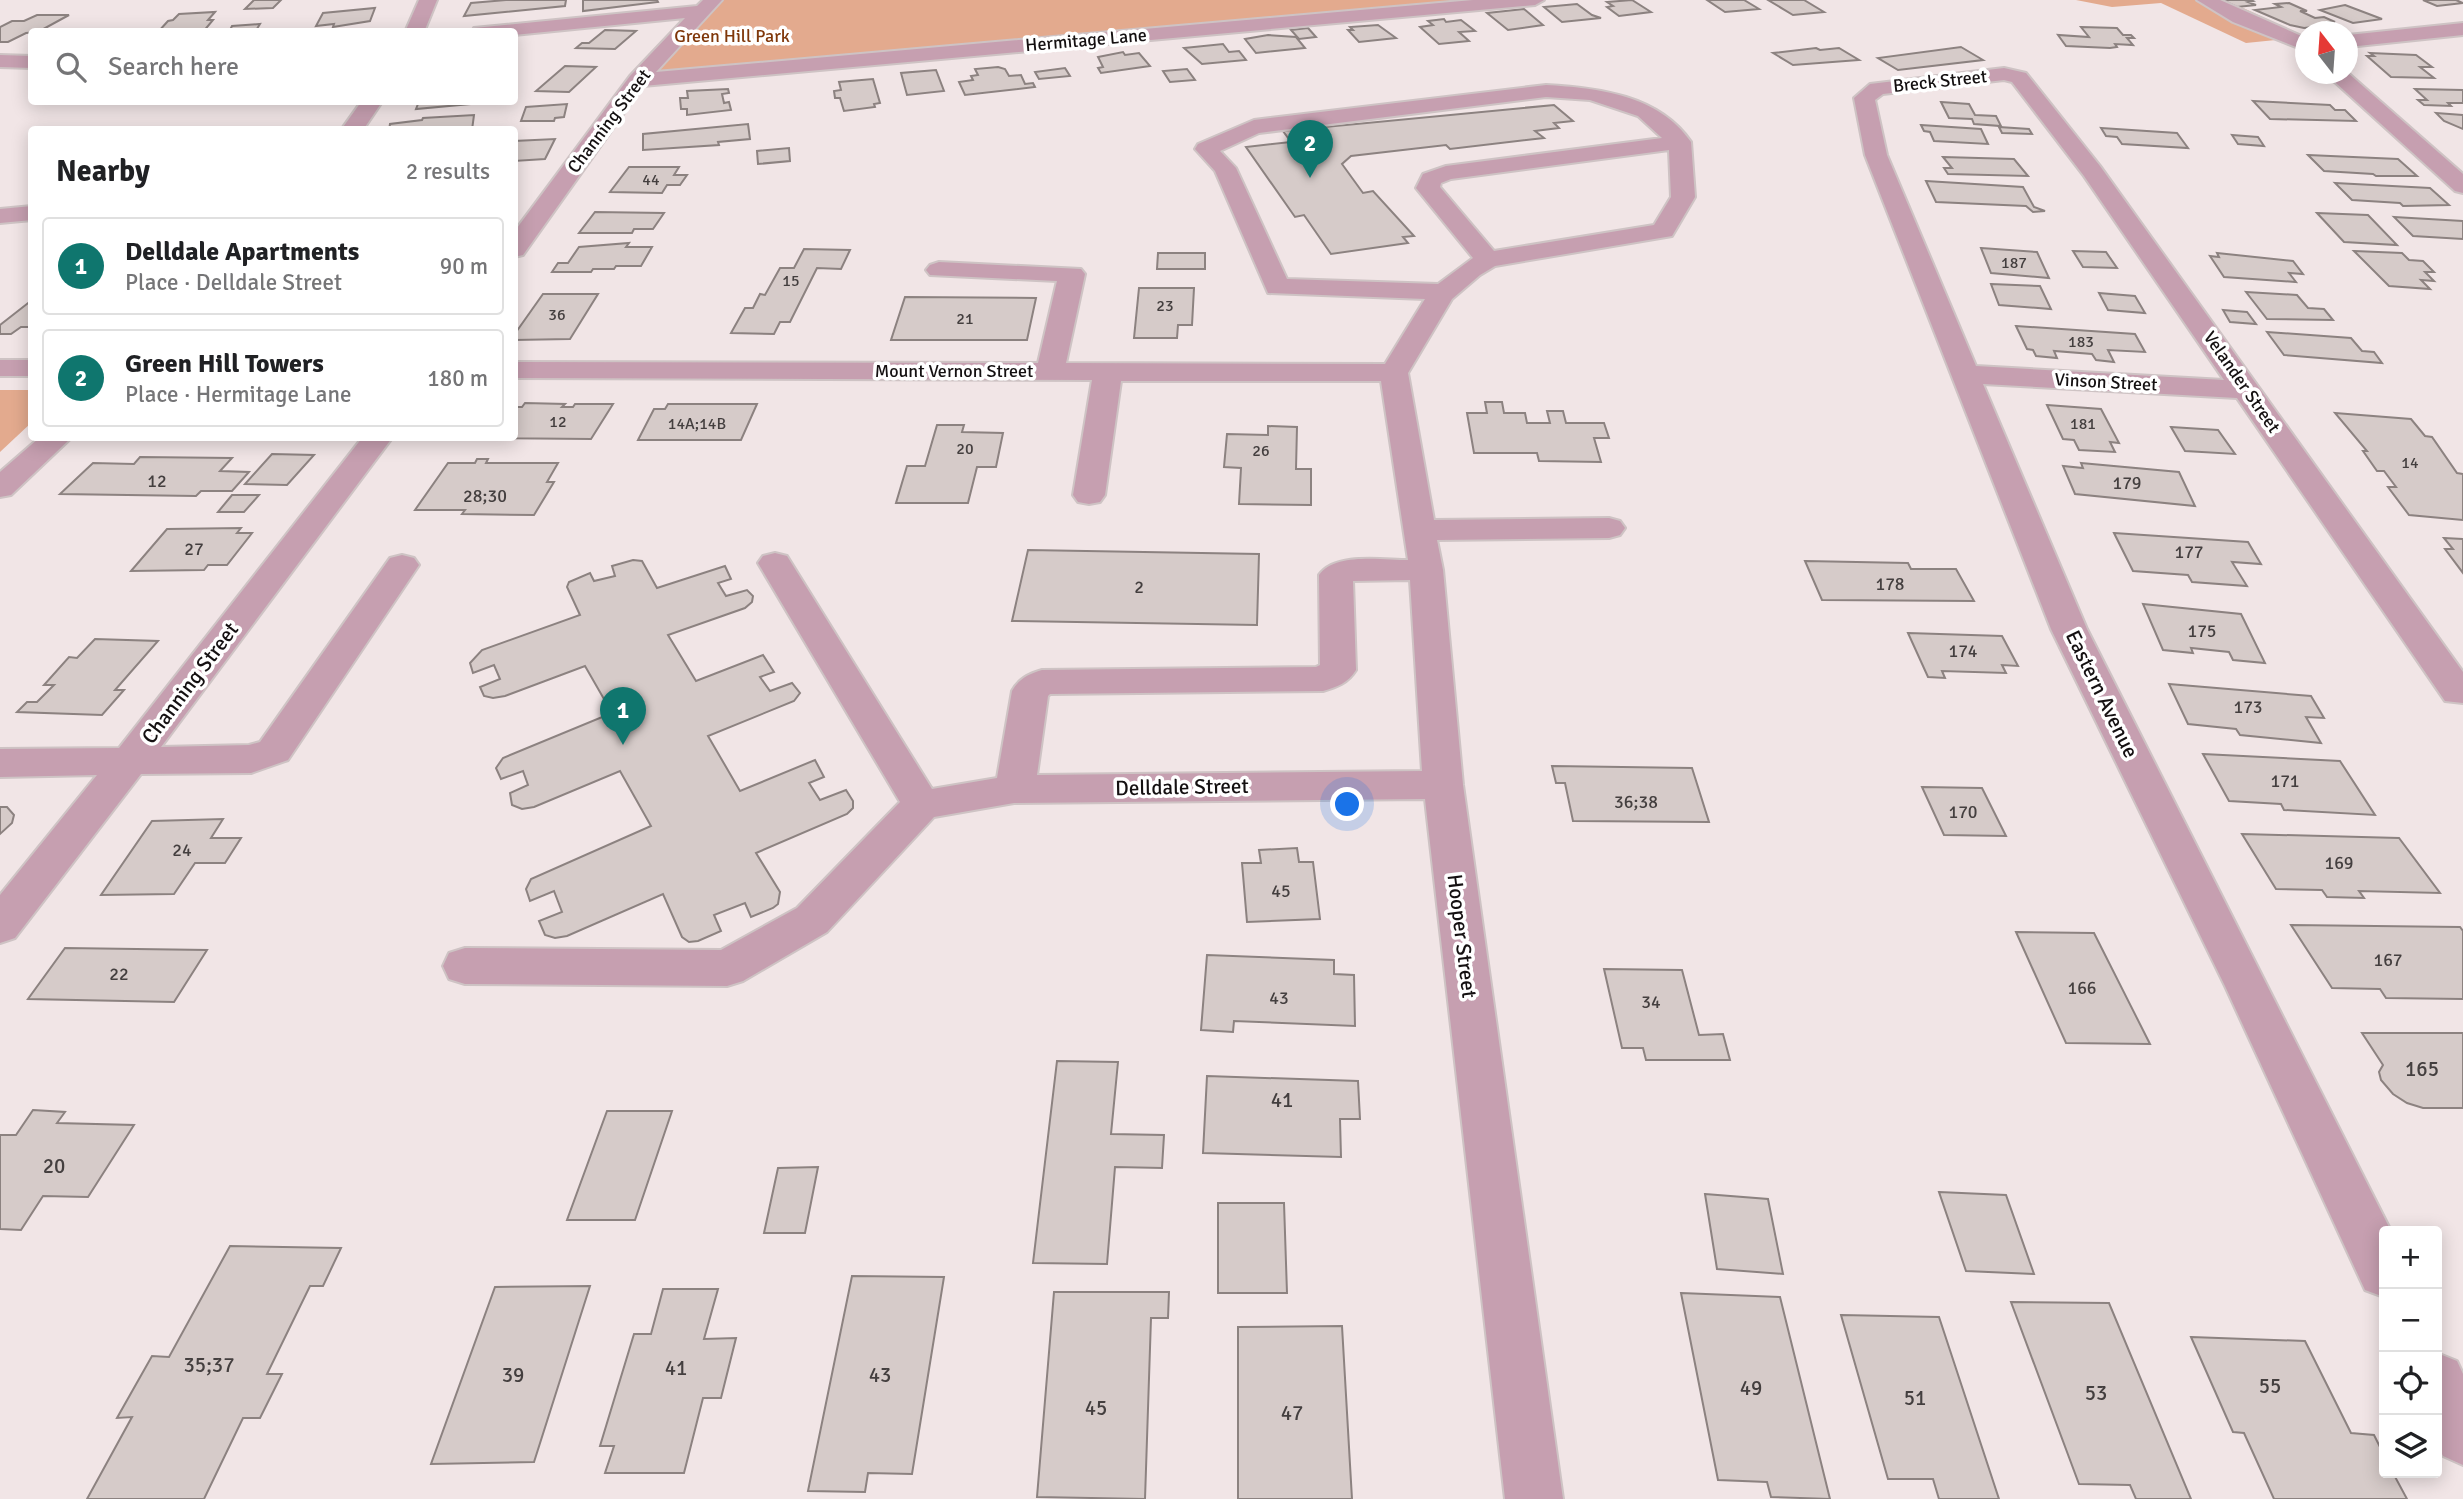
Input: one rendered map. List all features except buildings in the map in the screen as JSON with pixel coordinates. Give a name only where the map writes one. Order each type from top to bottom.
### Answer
[{"type":"street","points":[[416,28],[428,0]]},
{"type":"street","name":"Hermitage Lane","points":[[637,80],[1535,0]]},
{"type":"street","points":[[2206,0],[2240,18],[2295,41]]},
{"type":"street","points":[[516,28],[707,6]]},
{"type":"street","name":"Channing Street","points":[[518,244],[637,80],[707,6]]},
{"type":"street","points":[[2358,40],[2463,29]]},
{"type":"street","points":[[0,61],[28,62]]},
{"type":"street","name":"Breck Street","points":[[1864,97],[1877,88],[2004,74],[2019,77]]},
{"type":"street","name":"Velander Street","points":[[2019,77],[2092,171],[2458,692]]},
{"type":"street","points":[[2347,84],[2463,186]]},
{"type":"street","points":[[1394,373],[1442,292],[1466,269],[1488,260],[1663,231],[1683,197],[1680,142],[1646,111],[1592,94],[1546,91],[1254,127],[1206,149],[1225,169],[1277,287],[1442,292]]},
{"type":"street","name":"Eastern Avenue","points":[[1864,97],[1876,155],[2069,629],[2247,986],[2379,1262]]},
{"type":"street","points":[[355,126],[369,105]]},
{"type":"street","points":[[1488,260],[1428,188],[1432,179],[1446,173],[1680,142]]},
{"type":"street","points":[[0,216],[28,213]]},
{"type":"street","points":[[939,271],[1072,274],[1050,371]]},
{"type":"street","points":[[0,368],[28,368]]},
{"type":"street","name":"Mount Vernon Street","points":[[518,370],[1394,373]]},
{"type":"street","points":[[1089,495],[1108,372]]},
{"type":"street","name":"Hooper Street","points":[[1394,373],[1422,550],[1443,785],[1534,1499]]},
{"type":"street","name":"Vinson Street","points":[[1964,374],[2247,390]]},
{"type":"street","points":[[0,488],[53,441]]},
{"type":"street","name":"Channing Street","points":[[0,926],[375,441]]},
{"type":"street","points":[[1014,789],[1024,743],[1030,691],[1042,682],[1322,679],[1338,670],[1336,575],[1422,550],[1609,528]]},
{"type":"street","points":[[465,966],[727,968],[812,920],[922,805],[775,563]]},
{"type":"street","points":[[0,763],[251,760],[274,751],[402,565]]},
{"type":"street","name":"Delldale Street","points":[[922,805],[1014,789],[1443,785]]},
{"type":"street","points":[[2442,1392],[2463,1436]]},
{"type":"green space","name":"Green Hill Park","points":[[713,0],[1535,0],[637,80]]},
{"type":"green space","points":[[2076,0],[2226,0],[2295,32],[2295,38],[2246,43],[2161,3],[2112,7]]},
{"type":"green space","points":[[0,390],[28,390],[28,426],[0,452]]},
{"type":"place","name":"Green Hill Towers","points":[[1310,178]]},
{"type":"place","name":"Delldale Apartments","points":[[623,745]]}]
